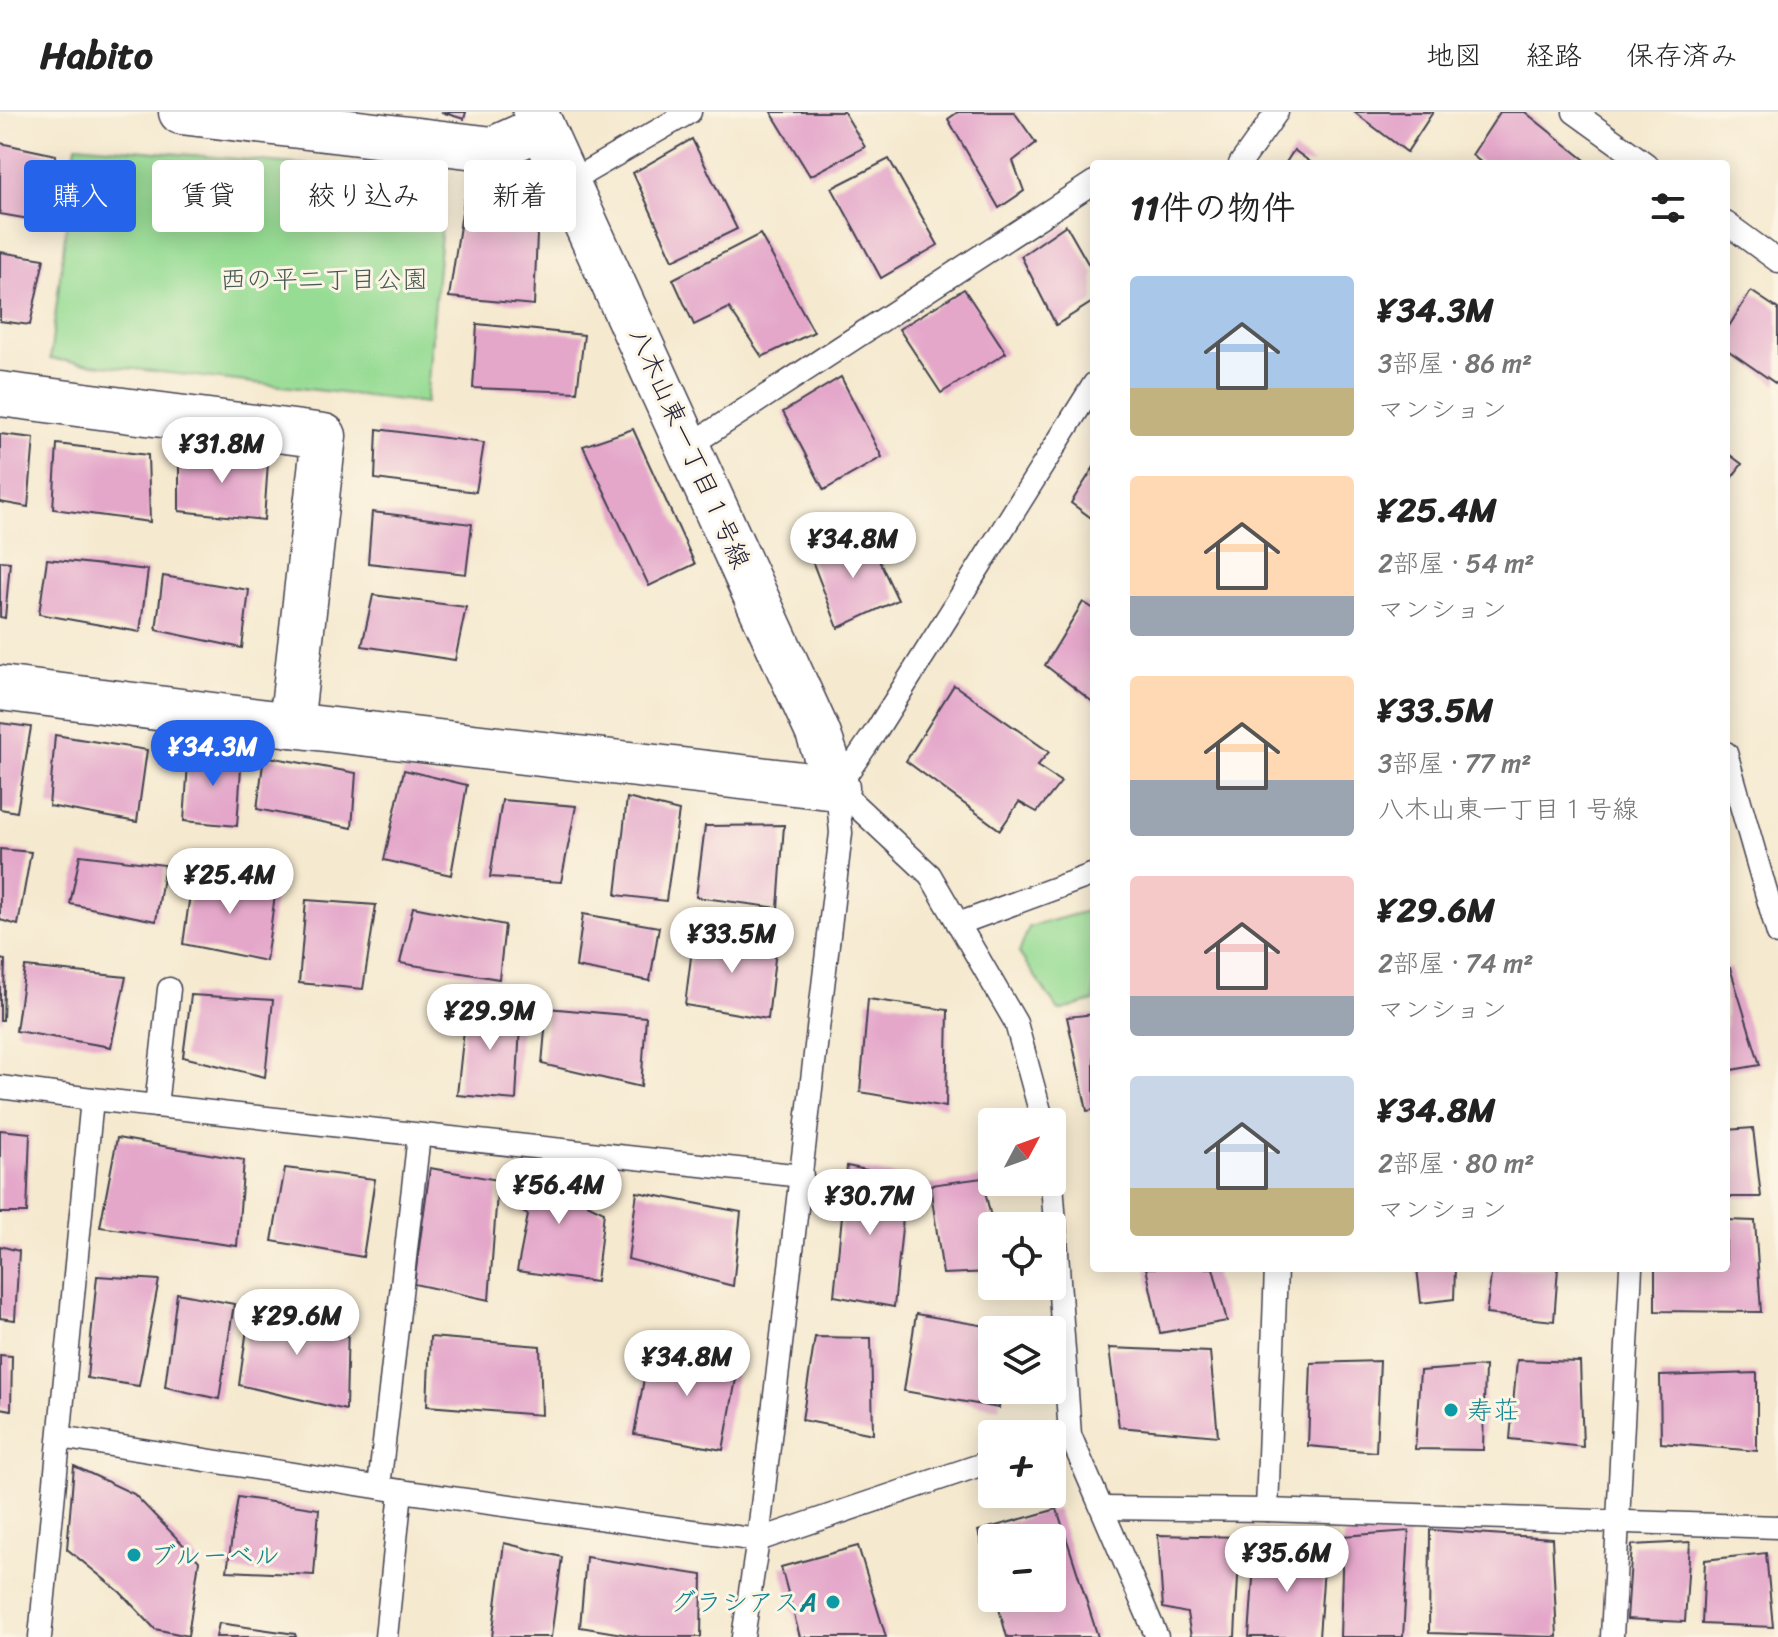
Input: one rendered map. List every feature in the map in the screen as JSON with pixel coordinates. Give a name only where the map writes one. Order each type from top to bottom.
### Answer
[{"type":"street","points":[[181,112],[493,149],[538,119]]},
{"type":"street","name":"八木山東一丁目１号線","points":[[538,119],[558,160]]},
{"type":"street","name":"八木山東一丁目１号線","points":[[576,197],[818,733],[837,788]]},
{"type":"street","points":[[0,394],[324,436],[291,725]]},
{"type":"street","points":[[0,688],[837,788]]},
{"type":"lane","points":[[576,178],[690,112]]},
{"type":"lane","points":[[1243,160],[1277,112]]},
{"type":"lane","points":[[1574,112],[1640,160]]},
{"type":"lane","points":[[689,446],[1090,185]]},
{"type":"lane","points":[[1730,226],[1778,261]]},
{"type":"lane","points":[[743,1637],[758,1540],[841,833],[837,788],[1090,390]]},
{"type":"lane","points":[[1730,767],[1778,934]]},
{"type":"lane","points":[[837,788],[930,875],[1016,1023],[1039,1108]]},
{"type":"lane","points":[[958,924],[1090,875]]},
{"type":"lane","points":[[156,1106],[169,989]]},
{"type":"lane","points":[[0,1087],[802,1176]]},
{"type":"lane","points":[[40,1637],[92,1099]]},
{"type":"lane","points":[[386,1637],[390,1489],[419,1135]]},
{"type":"lane","points":[[1052,1196],[1060,1420]]},
{"type":"lane","points":[[1267,1510],[1276,1272]]},
{"type":"lane","points":[[1612,1637],[1631,1272]]},
{"type":"lane","points":[[60,1437],[390,1489],[758,1540],[978,1466]]},
{"type":"lane","points":[[1066,1447],[1102,1508],[1157,1637]]},
{"type":"lane","points":[[1102,1508],[1267,1510],[1778,1527]]},
{"type":"green space","name":"西の平二丁目公園","points":[[76,145],[249,160],[152,160],[152,232],[264,232],[264,161],[280,163],[280,232],[441,232],[426,403],[50,359],[65,232],[136,232],[136,160],[74,160]]},
{"type":"green space","points":[[1090,910],[1090,1002],[1059,1011],[1019,953],[1029,927]]},
{"type":"building","points":[[441,112],[466,112],[464,119]]},
{"type":"building","points":[[771,112],[844,112],[865,147],[810,176]]},
{"type":"building","points":[[958,112],[1014,112],[1036,143],[1013,161],[1024,191],[999,208],[948,119]]},
{"type":"building","points":[[1354,112],[1433,112],[1407,152]]},
{"type":"building","points":[[1500,112],[1525,112],[1585,160],[1478,160],[1472,155]]},
{"type":"building","points":[[692,139],[737,229],[673,260],[633,173]]},
{"type":"building","points":[[0,143],[56,155],[55,160],[24,160],[24,218],[0,214]]},
{"type":"building","points":[[1294,150],[1308,160],[1288,160]]},
{"type":"building","points":[[889,159],[938,245],[881,278],[832,188]]},
{"type":"building","points":[[464,200],[464,232],[537,232],[534,305],[449,297]]},
{"type":"building","points":[[1066,225],[1090,267],[1090,304],[1056,325],[1021,256]]},
{"type":"building","points":[[760,234],[814,332],[762,357],[729,308],[694,325],[673,279]]},
{"type":"building","points":[[0,252],[44,259],[30,325],[0,321]]},
{"type":"building","points":[[964,289],[1006,353],[941,393],[899,329]]},
{"type":"building","points":[[1751,291],[1778,309],[1778,385],[1730,352],[1730,325]]},
{"type":"building","points":[[477,324],[584,335],[577,392],[473,388]]},
{"type":"building","points":[[841,377],[882,457],[824,490],[783,412]]},
{"type":"building","points":[[377,429],[484,443],[476,492],[375,479]]},
{"type":"building","points":[[633,429],[695,564],[649,586],[583,446]]},
{"type":"building","points":[[0,434],[34,438],[28,507],[0,502]]},
{"type":"building","points":[[57,444],[148,455],[150,522],[53,509]]},
{"type":"building","points":[[179,448],[268,462],[264,520],[179,511]]},
{"type":"building","points":[[1730,455],[1742,464],[1730,480]]},
{"type":"building","points":[[1090,473],[1090,517],[1071,503]]},
{"type":"building","points":[[372,512],[472,524],[466,574],[368,563]]},
{"type":"building","points":[[865,531],[898,600],[838,628],[811,558]]},
{"type":"building","points":[[47,559],[148,570],[140,632],[39,614]]},
{"type":"building","points":[[0,561],[10,562],[5,618],[0,617]]},
{"type":"building","points":[[163,576],[249,590],[242,648],[156,630]]},
{"type":"building","points":[[373,595],[466,607],[455,660],[362,646]]},
{"type":"building","points":[[1083,602],[1090,606],[1090,700],[1045,665]]},
{"type":"building","points":[[954,685],[1049,752],[1037,766],[1061,782],[1037,812],[1019,802],[1000,830],[906,761]]},
{"type":"building","points":[[0,723],[31,727],[17,812],[0,809]]},
{"type":"building","points":[[55,735],[147,750],[137,822],[49,806]]},
{"type":"building","points":[[189,749],[242,754],[237,826],[184,821]]},
{"type":"building","points":[[264,756],[356,773],[352,828],[257,809]]},
{"type":"building","points":[[404,770],[467,785],[451,875],[384,860]]},
{"type":"building","points":[[627,798],[679,811],[666,901],[616,895]]},
{"type":"building","points":[[502,800],[576,806],[561,882],[490,877]]},
{"type":"building","points":[[784,825],[778,908],[696,897],[705,826]]},
{"type":"building","points":[[0,849],[31,852],[18,925],[0,920]]},
{"type":"building","points":[[80,855],[165,865],[156,921],[70,904]]},
{"type":"building","points":[[193,873],[276,887],[266,961],[183,944]]},
{"type":"building","points":[[306,900],[376,905],[363,989],[299,983]]},
{"type":"building","points":[[413,907],[505,925],[499,979],[400,963]]},
{"type":"building","points":[[583,914],[659,927],[650,981],[576,967]]},
{"type":"building","points":[[694,933],[777,941],[768,1019],[685,1005]]},
{"type":"building","points":[[0,959],[5,960],[3,1020],[0,1020]]},
{"type":"building","points":[[25,967],[126,977],[111,1047],[16,1031]]},
{"type":"building","points":[[1730,968],[1760,1065],[1730,1070]]},
{"type":"building","points":[[191,995],[273,1000],[265,1077],[183,1057]]},
{"type":"building","points":[[868,999],[948,1010],[946,1107],[860,1092]]},
{"type":"building","points":[[467,1002],[521,1007],[516,1100],[457,1095]]},
{"type":"building","points":[[547,1008],[646,1017],[641,1087],[542,1064]]},
{"type":"building","points":[[1090,1014],[1090,1111],[1087,1111],[1067,1017]]},
{"type":"building","points":[[1753,1128],[1761,1197],[1730,1197],[1730,1130]]},
{"type":"building","points":[[0,1130],[30,1133],[27,1213],[0,1213]]},
{"type":"building","points":[[117,1138],[244,1160],[237,1246],[100,1227]]},
{"type":"building","points":[[526,1166],[594,1179],[587,1204],[604,1212],[596,1282],[517,1271],[528,1215],[514,1207]]},
{"type":"building","points":[[847,1166],[907,1178],[894,1307],[834,1296]]},
{"type":"building","points":[[285,1168],[375,1179],[363,1257],[272,1241]]},
{"type":"building","points":[[430,1168],[498,1180],[489,1300],[414,1284]]},
{"type":"building","points":[[978,1179],[978,1196],[986,1196],[990,1212],[978,1212],[978,1273],[943,1274],[930,1185]]},
{"type":"building","points":[[637,1192],[741,1212],[733,1286],[628,1259]]},
{"type":"building","points":[[1730,1220],[1755,1221],[1761,1312],[1655,1311],[1655,1272],[1730,1272]]},
{"type":"building","points":[[0,1246],[19,1251],[15,1320],[0,1318]]},
{"type":"building","points":[[1147,1272],[1214,1272],[1227,1321],[1160,1333]]},
{"type":"building","points":[[1417,1272],[1455,1272],[1454,1299],[1421,1303]]},
{"type":"building","points":[[1491,1272],[1558,1272],[1554,1321],[1486,1314]]},
{"type":"building","points":[[97,1276],[159,1280],[139,1386],[87,1378]]},
{"type":"building","points":[[177,1293],[234,1304],[219,1399],[165,1387]]},
{"type":"building","points":[[250,1308],[348,1322],[346,1410],[239,1385]]},
{"type":"building","points":[[916,1314],[978,1325],[978,1404],[999,1404],[999,1408],[904,1391]]},
{"type":"building","points":[[430,1337],[540,1346],[542,1415],[427,1406]]},
{"type":"building","points":[[815,1337],[871,1338],[873,1434],[802,1420]]},
{"type":"building","points":[[1109,1348],[1210,1352],[1218,1436],[1119,1427]]},
{"type":"building","points":[[649,1351],[740,1357],[723,1450],[634,1434]]},
{"type":"building","points":[[0,1355],[12,1356],[11,1410],[0,1408]]},
{"type":"building","points":[[1517,1360],[1580,1362],[1583,1447],[1510,1439]]},
{"type":"building","points":[[1380,1361],[1376,1452],[1308,1446],[1311,1363]]},
{"type":"building","name":"寿荘","points":[[1485,1366],[1483,1450],[1415,1449],[1420,1371]]},
{"type":"building","points":[[1757,1373],[1757,1451],[1661,1443],[1660,1376]]},
{"type":"building","name":"ブルーベル","points":[[74,1466],[134,1494],[199,1561],[188,1636],[155,1629],[120,1592],[67,1549]]},
{"type":"building","points":[[238,1497],[319,1509],[314,1575],[227,1571]]},
{"type":"building","points":[[1057,1509],[1062,1524],[1003,1524]]},
{"type":"building","points":[[1430,1530],[1552,1538],[1557,1637],[1429,1633]]},
{"type":"building","points":[[1409,1531],[1403,1637],[1340,1637],[1343,1536]]},
{"type":"building","points":[[1158,1535],[1240,1537],[1235,1637],[1191,1637],[1187,1613],[1163,1608]]},
{"type":"building","points":[[1066,1537],[1098,1637],[1007,1637],[1000,1612],[1066,1612]]},
{"type":"building","points":[[1690,1542],[1685,1622],[1627,1619],[1632,1545]]},
{"type":"building","points":[[504,1543],[562,1557],[551,1637],[492,1637]]},
{"type":"building","name":"グラシアスA","points":[[858,1546],[886,1637],[800,1637],[781,1567]]},
{"type":"building","points":[[1255,1549],[1325,1553],[1319,1637],[1249,1637]]},
{"type":"building","points":[[1766,1553],[1773,1627],[1702,1624],[1705,1560]]},
{"type":"building","points":[[586,1557],[702,1575],[701,1637],[640,1637],[580,1627]]},
{"type":"building","points":[[219,1623],[295,1634],[296,1637],[216,1637]]},
{"type":"place","name":"寿荘","points":[[1451,1410]]},
{"type":"place","name":"ブルーベル","points":[[134,1555]]},
{"type":"place","name":"グラシアスA","points":[[833,1602]]}]
